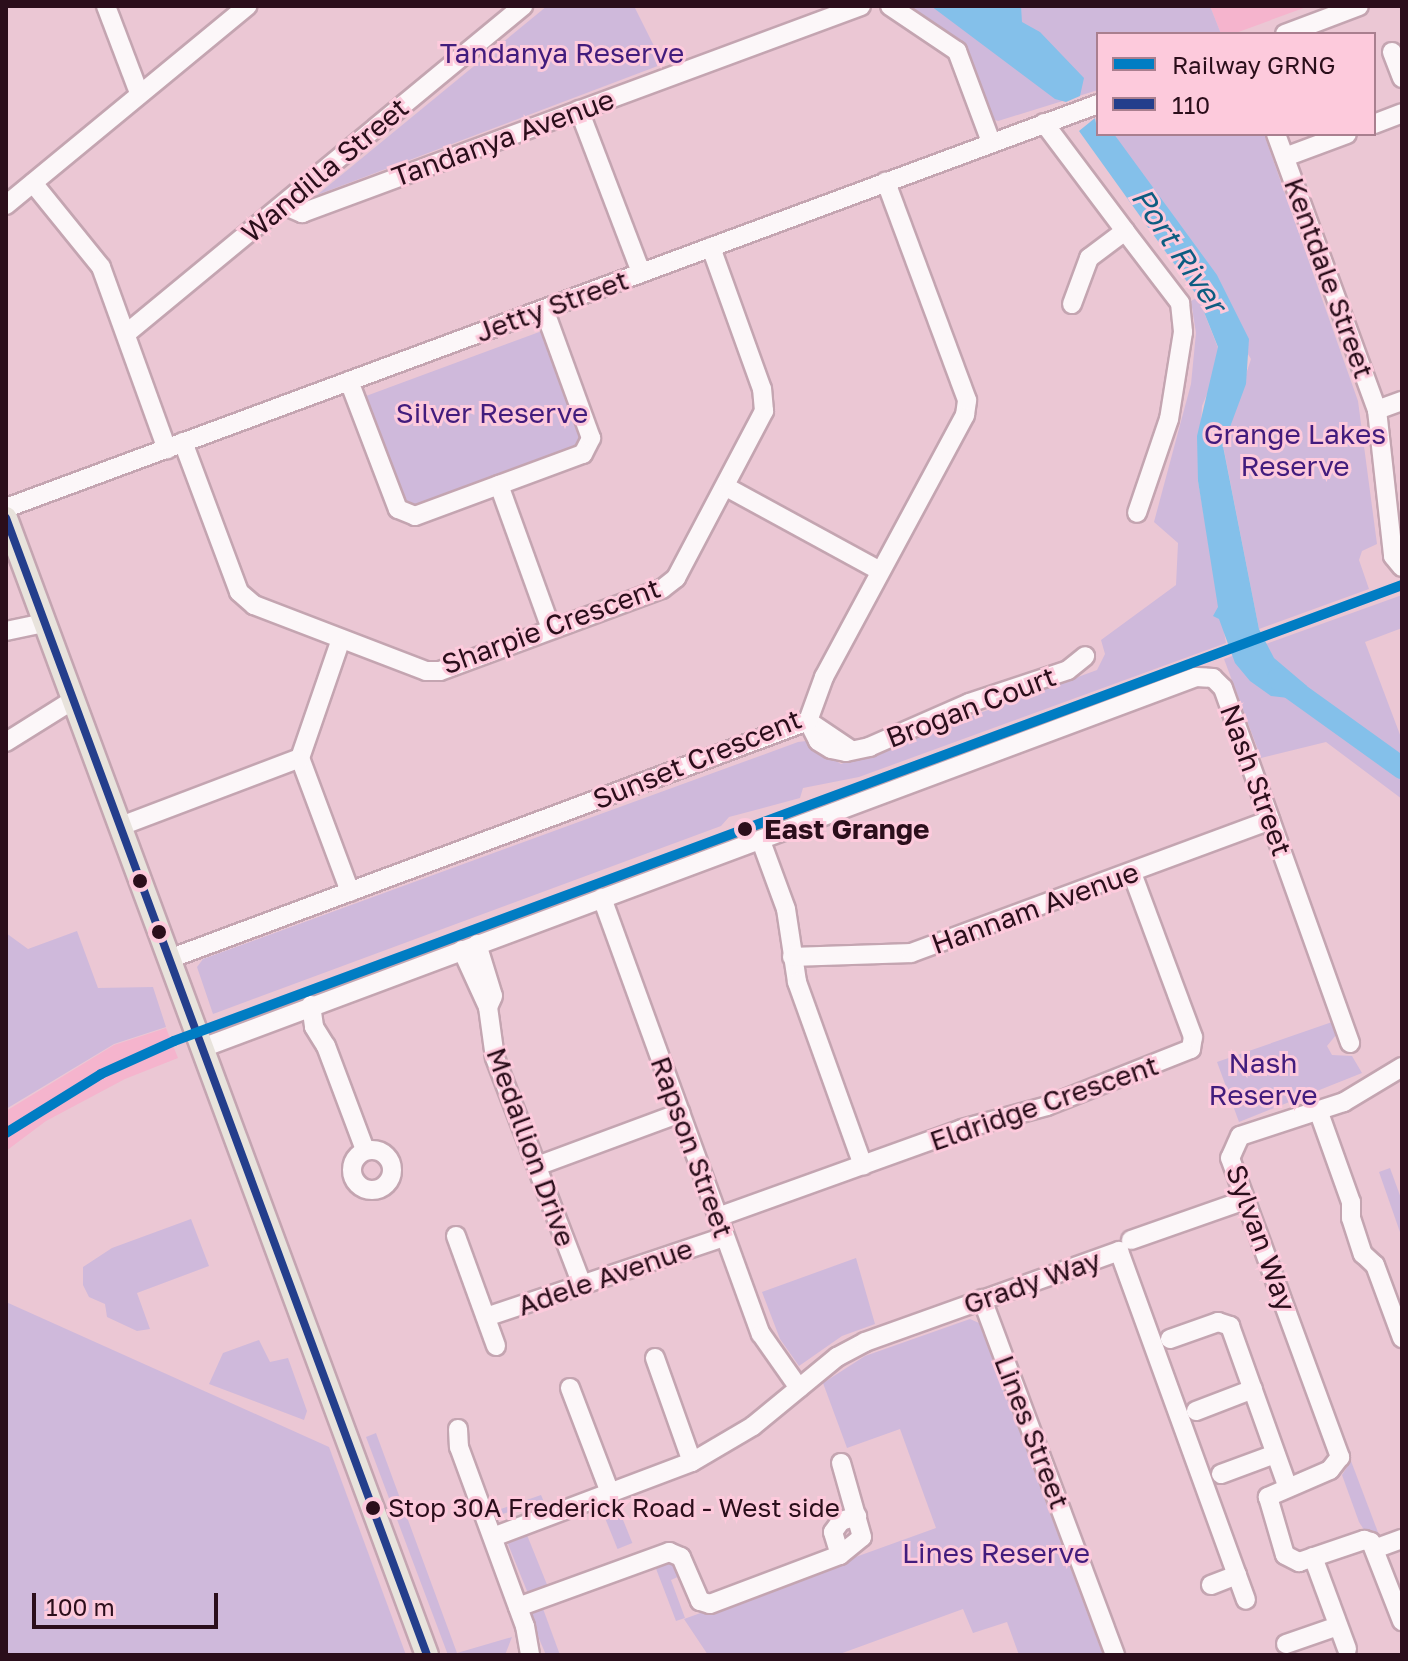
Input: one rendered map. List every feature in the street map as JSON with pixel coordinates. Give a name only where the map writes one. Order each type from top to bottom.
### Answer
[{"type":"main road","points":[[6,518],[427,1655]]},
{"type":"street","points":[[106,6],[139,93]]},
{"type":"street","points":[[6,205],[247,6]]},
{"type":"street","name":"Tandanya Avenue","points":[[283,205],[302,213],[861,6]]},
{"type":"street","points":[[890,6],[957,51],[991,142]]},
{"type":"street","points":[[1290,32],[1359,6]]},
{"type":"street","name":"Wandilla Street","points":[[127,333],[283,205],[511,10]]},
{"type":"street","points":[[1392,52],[1402,78]]},
{"type":"street","name":"Jetty Street","points":[[6,508],[1096,105]]},
{"type":"street","points":[[579,110],[641,272]]},
{"type":"street","points":[[1376,123],[1402,113]]},
{"type":"street","points":[[1044,123],[1173,291],[1183,332],[1169,419],[1137,513]]},
{"type":"street","name":"Kentdale Street","points":[[1277,136],[1377,410],[1399,565]]},
{"type":"street","points":[[1285,157],[1342,136]]},
{"type":"street","name":"Sunset Crescent","points":[[169,959],[808,721],[824,677],[965,415],[967,400],[886,182]]},
{"type":"street","name":"Sharpie Crescent","points":[[33,183],[101,267],[239,592],[254,605],[426,671],[440,671],[662,589],[676,578],[728,488],[764,411],[762,389],[711,247]]},
{"type":"street","points":[[1072,304],[1089,258],[1125,231]]},
{"type":"street","points":[[349,381],[398,509],[415,516],[583,454],[591,438],[544,309]]},
{"type":"street","points":[[1377,410],[1402,401]]},
{"type":"street","points":[[499,485],[551,629]]},
{"type":"street","points":[[728,488],[880,571]]},
{"type":"street","points":[[6,631],[45,623]]},
{"type":"street","points":[[341,639],[300,758],[350,892]]},
{"type":"street","name":"Brogan Court","points":[[808,721],[818,741],[831,749],[851,750],[1068,670],[1085,656]]},
{"type":"street","name":"Nash Street","points":[[202,1048],[314,1013],[470,947],[1196,677],[1213,678],[1223,688],[1350,1043]]},
{"type":"street","points":[[6,742],[73,700]]},
{"type":"street","points":[[121,826],[300,758]]},
{"type":"street","name":"Hannam Avenue","points":[[792,957],[911,953],[1270,820]]},
{"type":"street","points":[[761,841],[786,909],[797,982],[863,1165]]},
{"type":"street","name":"Eldridge Crescent","points":[[718,1217],[863,1165],[1047,1106],[1191,1049],[1193,1037],[1132,873]]},
{"type":"street","name":"Rapson Street","points":[[602,898],[761,1334],[799,1388]]},
{"type":"street","name":"Medallion Drive","points":[[470,947],[493,996],[488,1007],[495,1058],[582,1285]]},
{"type":"street","points":[[314,1013],[314,1027],[326,1046],[365,1150]]},
{"type":"street","name":"Sylvan Way","points":[[1287,1485],[1338,1465],[1340,1457],[1230,1158],[1234,1143],[1240,1136],[1344,1102],[1402,1067]]},
{"type":"street","points":[[1318,1110],[1351,1202],[1351,1218],[1363,1254],[1394,1284],[1402,1338]]},
{"type":"street","points":[[537,1166],[680,1113]]},
{"type":"street","points":[[1131,1240],[1245,1200]]},
{"type":"street","points":[[456,1236],[496,1346]]},
{"type":"street","name":"Adele Avenue","points":[[486,1317],[724,1237]]},
{"type":"street","name":"Grady Way","points":[[493,1537],[692,1462],[753,1426],[799,1388],[865,1342],[1119,1251],[1246,1600]]},
{"type":"street","name":"Lines Street","points":[[982,1299],[1115,1655]]},
{"type":"street","points":[[1170,1339],[1225,1323],[1253,1389],[1287,1485],[1274,1491],[1268,1505],[1285,1555],[1291,1562],[1364,1540],[1377,1548],[1399,1612]]},
{"type":"street","points":[[655,1358],[692,1462]]},
{"type":"street","points":[[570,1388],[610,1493]]},
{"type":"street","points":[[1196,1411],[1253,1389]]},
{"type":"street","points":[[458,1429],[459,1447],[518,1607],[531,1655]]},
{"type":"street","points":[[1221,1474],[1275,1454]]},
{"type":"street","points":[[518,1607],[669,1552],[681,1557],[700,1601],[710,1604],[840,1555],[833,1532],[841,1521],[857,1516],[841,1463]]},
{"type":"street","points":[[1377,1548],[1402,1539]]},
{"type":"street","points":[[1313,1557],[1347,1649]]},
{"type":"street","points":[[1211,1585],[1237,1575]]},
{"type":"street","points":[[1286,1644],[1338,1626]]},
{"type":"shaded area","points":[[1210,6],[1309,6],[1238,32],[1220,32]]},
{"type":"shaded area","points":[[166,1028],[178,1058],[125,1079],[46,1121],[6,1151],[6,1111],[114,1045]]},
{"type":"green space","name":"Tandanya Reserve","points":[[547,6],[634,6],[663,64],[317,195]]},
{"type":"green space","points":[[911,6],[1210,6],[1220,32],[1096,32],[1096,91],[998,121],[992,119],[968,54]]},
{"type":"green space","name":"Grange Lakes Reserve","points":[[1115,136],[1265,136],[1358,401],[1377,544],[1362,551],[1359,560],[1369,589],[1259,629],[1223,445],[1251,359]]},
{"type":"green space","points":[[1198,297],[1218,348],[1216,373],[1202,406],[1198,481],[1226,643],[859,777],[803,788],[800,798],[729,817],[721,826],[213,1014],[197,967],[203,959],[798,742],[806,741],[841,764],[1097,670],[1105,654],[1101,640],[1176,585],[1178,543],[1154,522],[1191,384],[1196,333],[1191,301]]},
{"type":"green space","name":"Silver Reserve","points":[[542,331],[581,436],[576,447],[414,506],[405,502],[366,396]]},
{"type":"green space","points":[[1402,595],[1402,628],[1365,642],[1402,740],[1402,799],[1326,742],[1261,758],[1224,659]]},
{"type":"green space","points":[[77,931],[98,988],[153,987],[166,1027],[114,1044],[6,1109],[6,933],[28,949]]},
{"type":"green space","name":"Nash Reserve","points":[[1335,1021],[1336,1035],[1327,1046],[1332,1055],[1352,1056],[1362,1073],[1239,1122],[1217,1062]]},
{"type":"green space","points":[[1390,1168],[1402,1201],[1401,1235],[1379,1172]]},
{"type":"green space","points":[[191,1219],[209,1266],[137,1293],[150,1329],[137,1331],[107,1317],[105,1304],[89,1297],[83,1285],[83,1267],[112,1248]]},
{"type":"green space","points":[[856,1258],[875,1324],[842,1336],[799,1366],[780,1339],[762,1292]]},
{"type":"green space","points":[[6,1302],[329,1447],[406,1655],[6,1655]]},
{"type":"green space","name":"Lines Reserve","points":[[970,1319],[979,1323],[1103,1655],[1019,1655],[1007,1622],[973,1633],[963,1609],[837,1655],[708,1655],[684,1619],[936,1528],[900,1429],[847,1448],[823,1383],[865,1356]]},
{"type":"green space","points":[[259,1340],[270,1362],[288,1358],[307,1411],[304,1420],[209,1384],[223,1353]]},
{"type":"green space","points":[[376,1433],[457,1653],[512,1637],[505,1655],[448,1655],[366,1437]]},
{"type":"green space","points":[[1351,1461],[1379,1535],[1366,1533],[1359,1522],[1342,1475]]},
{"type":"green space","points":[[541,1495],[544,1502],[499,1515],[498,1510]]},
{"type":"green space","points":[[617,1505],[632,1543],[618,1549],[602,1511]]},
{"type":"green space","points":[[527,1535],[548,1587],[529,1595],[508,1543]]},
{"type":"green space","points":[[672,1559],[682,1575],[671,1580],[685,1618],[676,1621],[655,1566]]},
{"type":"green space","points":[[542,1606],[560,1655],[546,1655],[529,1615]]},
{"type":"water","points":[[931,6],[1021,6],[1022,22],[1040,32],[1084,78],[1080,96],[1066,102],[1055,99]]},
{"type":"water","name":"Port River","points":[[1095,118],[1096,136],[1115,136],[1217,275],[1249,339],[1246,384],[1223,446],[1259,629],[1274,658],[1307,686],[1297,699],[1271,696],[1250,681],[1235,663],[1219,619],[1213,616],[1218,607],[1198,481],[1197,436],[1218,347],[1198,297],[1079,131]]},
{"type":"waterway","name":"Port River","points":[[1278,679],[1402,768]]},
{"type":"rail line","name":"GRNG","points":[[6,1133],[101,1074],[174,1041],[1402,585]]},
{"type":"transit line","name":"110","points":[[6,518],[427,1655]]},
{"type":"place","name":"East Grange","points":[[745,829]]},
{"type":"place","name":"Stop 30A Frederick Road - West side","points":[[373,1508]]}]
